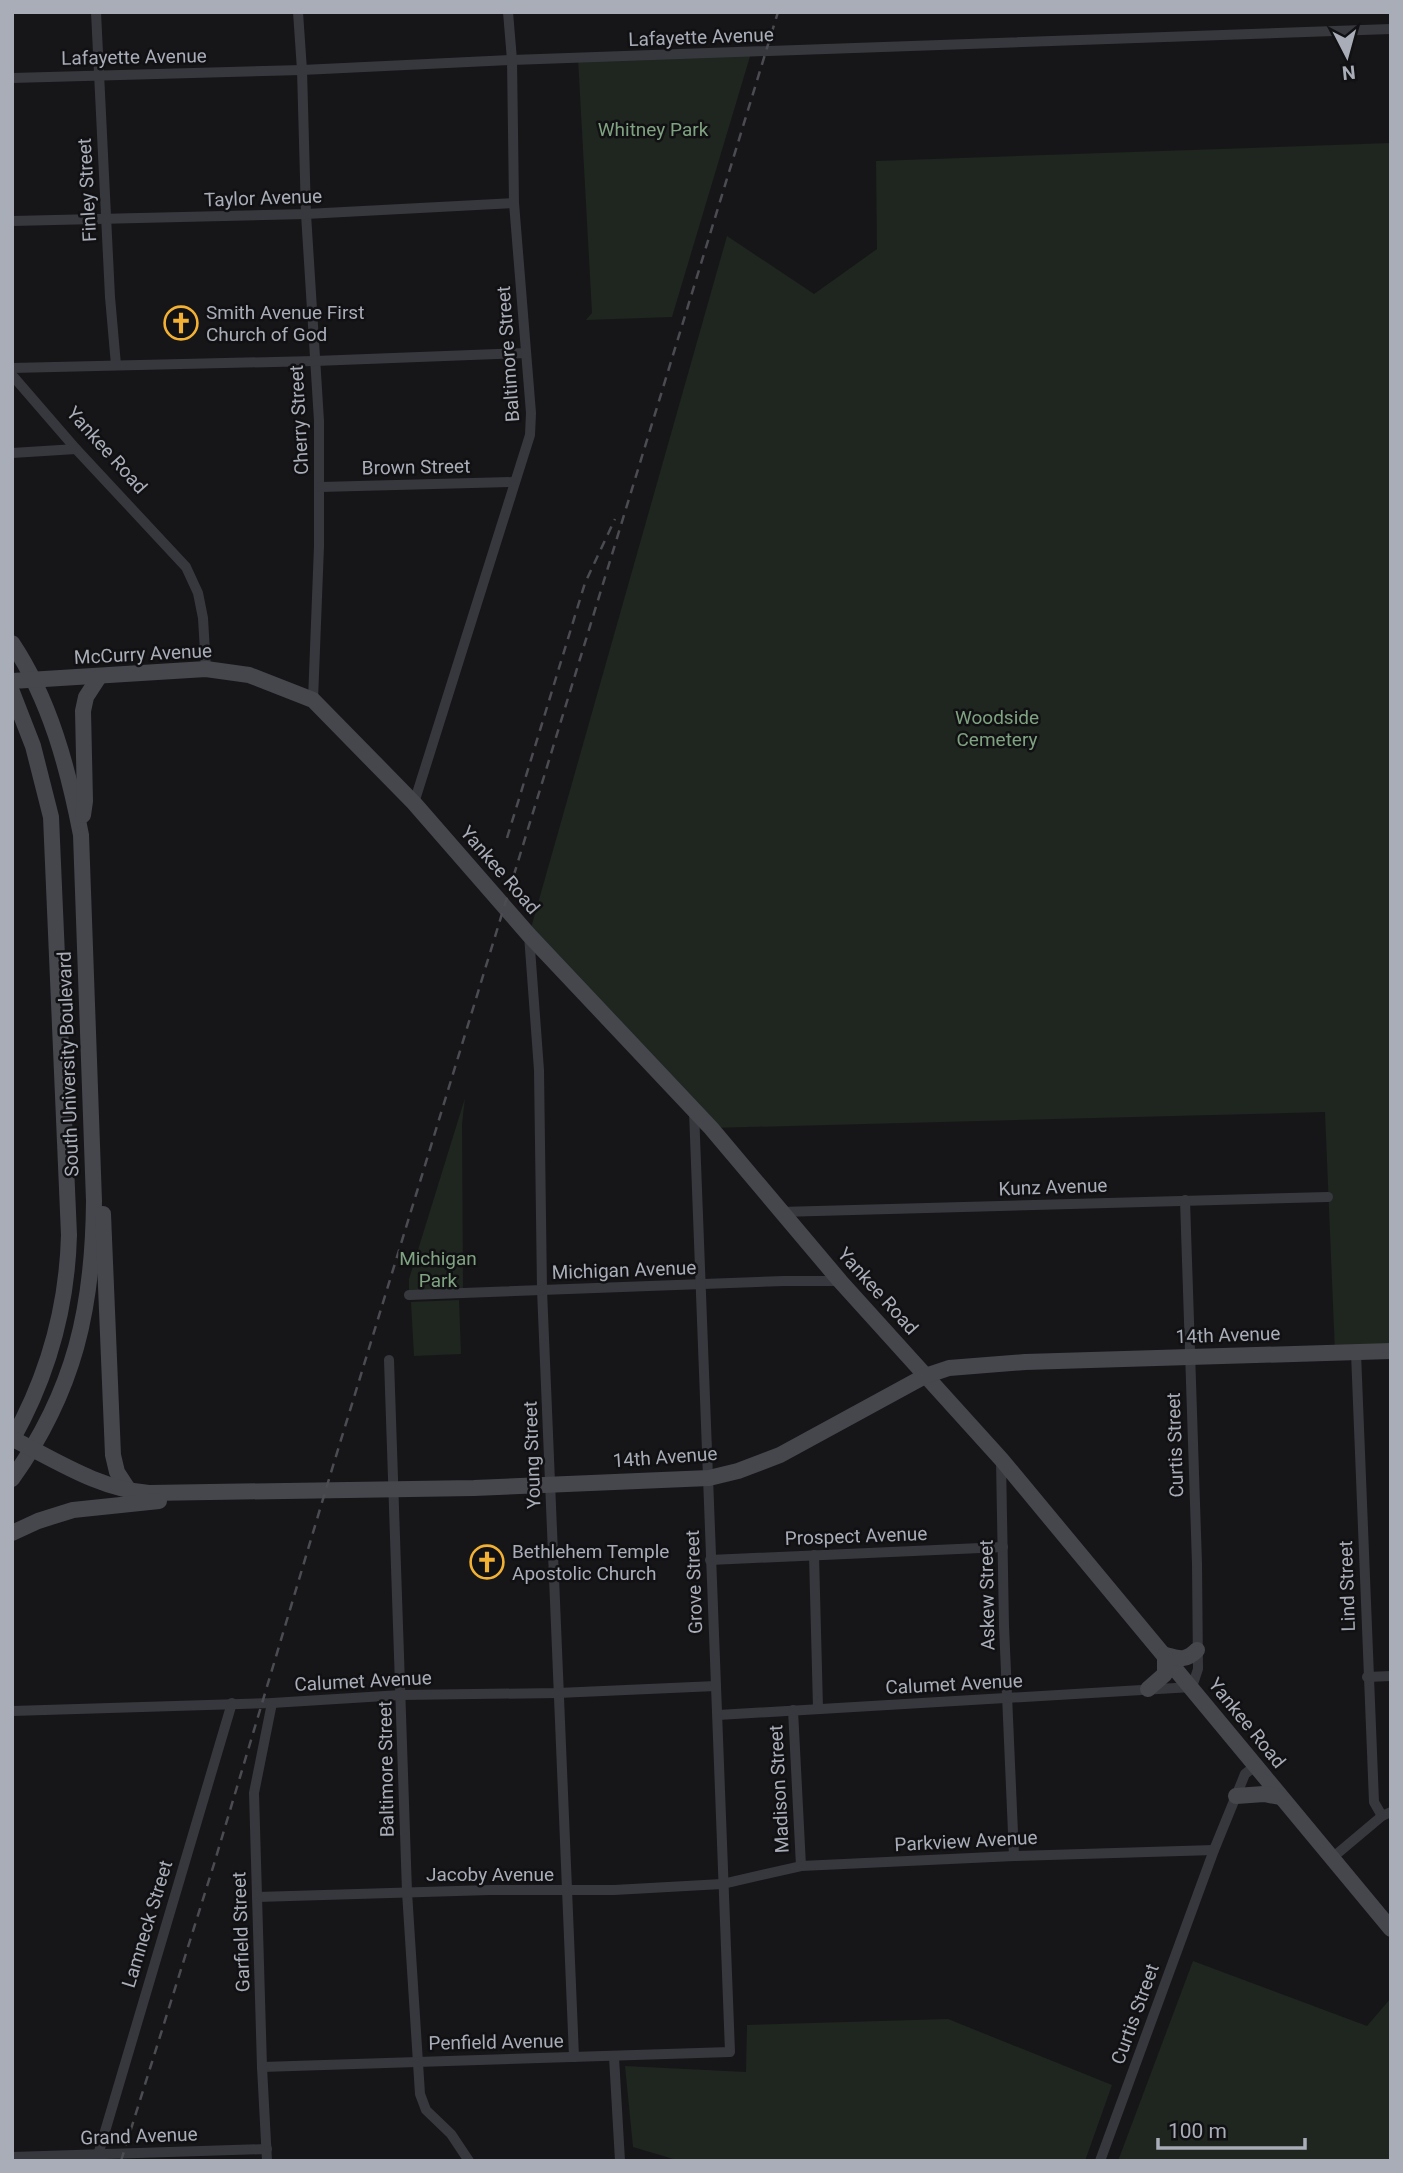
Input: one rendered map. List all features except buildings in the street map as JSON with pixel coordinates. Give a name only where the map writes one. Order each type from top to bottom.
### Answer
[{"type":"street","name":"Finley Street","points":[[96,12],[116,365]]},
{"type":"street","name":"Cherry Street","points":[[298,12],[320,486],[313,700]]},
{"type":"street","name":"Baltimore Street","points":[[414,803],[530,435],[514,203],[509,12]]},
{"type":"street","name":"Lafayette Avenue","points":[[12,78],[302,71],[512,60],[1391,29]]},
{"type":"street","name":"Taylor Avenue","points":[[12,221],[306,214],[514,203]]},
{"type":"street","points":[[12,368],[526,353]]},
{"type":"street","name":"Yankee Road","points":[[12,375],[76,449],[186,567],[198,593],[203,618],[206,669]]},
{"type":"street","points":[[12,453],[76,449]]},
{"type":"street","name":"Brown Street","points":[[320,486],[513,482]]},
{"type":"street","name":"South University Boulevard","points":[[12,643],[35,681],[73,793],[81,835],[94,1201],[93,1256],[79,1340],[61,1393],[33,1449],[12,1479]]},
{"type":"street","name":"McCurry Avenue","points":[[12,681],[206,669],[249,675],[313,700]]},
{"type":"street","points":[[81,835],[85,801],[83,711],[86,697],[99,677]]},
{"type":"street","name":"South University Boulevard","points":[[12,692],[33,744],[51,817],[69,1235],[65,1292],[55,1340],[45,1371],[13,1440]]},
{"type":"street","name":"Yankee Road","points":[[313,700],[414,803],[529,935],[694,1111],[840,1281],[1001,1459],[1391,1929]]},
{"type":"street","name":"Young Street","points":[[529,935],[540,1070],[542,1290],[574,2057]]},
{"type":"street","name":"Grove Street","points":[[694,1111],[730,2052]]},
{"type":"street","name":"Kunz Avenue","points":[[780,1212],[1328,1197]]},
{"type":"street","name":"Curtis Street","points":[[1185,1200],[1198,1650],[1198,1669],[1192,1688]]},
{"type":"street","points":[[94,1201],[103,1213],[113,1455],[117,1472],[130,1492]]},
{"type":"street","name":"Michigan Avenue","points":[[409,1295],[840,1281]]},
{"type":"street","name":"14th Avenue","points":[[13,1440],[86,1477],[130,1492],[552,1486],[709,1478],[738,1471],[780,1455],[925,1376],[949,1368],[1025,1362],[1391,1351]]},
{"type":"street","name":"Lind Street","points":[[1356,1353],[1374,1802],[1386,1814]]},
{"type":"street","name":"Baltimore Street","points":[[390,1360],[407,1892],[420,2094],[426,2110],[451,2134],[469,2161]]},
{"type":"street","name":"Askew Street","points":[[1001,1459],[1014,1856]]},
{"type":"street","points":[[12,1532],[73,1510],[157,1503],[172,1493]]},
{"type":"street","name":"Prospect Avenue","points":[[710,1560],[1003,1547]]},
{"type":"street","points":[[814,1555],[818,1709]]},
{"type":"street","points":[[1148,1689],[1165,1674],[1165,1655],[1180,1660],[1190,1657],[1198,1650]]},
{"type":"street","points":[[1367,1677],[1391,1676]]},
{"type":"street","name":"Calumet Avenue","points":[[12,1712],[272,1703],[401,1695],[558,1693],[716,1686]]},
{"type":"street","name":"Calumet Avenue","points":[[718,1715],[1192,1688]]},
{"type":"street","name":"Lamneck Street","points":[[98,2155],[232,1703]]},
{"type":"street","name":"Garfield Street","points":[[267,2155],[254,1794],[272,1703]]},
{"type":"street","name":"Madison Street","points":[[793,1710],[801,1866]]},
{"type":"street","name":"Curtis Street","points":[[1100,2161],[1214,1850],[1245,1774],[1255,1766]]},
{"type":"street","points":[[1236,1796],[1264,1794],[1280,1797]]},
{"type":"street","points":[[1332,1858],[1386,1814]]},
{"type":"street","name":"Parkview Avenue","points":[[722,1884],[801,1866],[1214,1850]]},
{"type":"street","name":"Jacoby Avenue","points":[[257,1897],[490,1890],[569,1891],[722,1884]]},
{"type":"street","name":"Penfield Avenue","points":[[262,2067],[730,2052]]},
{"type":"street","points":[[614,2056],[620,2161]]},
{"type":"street","name":"Grand Avenue","points":[[12,2157],[267,2155]]},
{"type":"green space","name":"Whitney Park","points":[[751,53],[672,317],[586,320],[592,313],[578,58]]},
{"type":"green space","name":"Woodside Cemetery","points":[[1391,143],[1391,1351],[1335,1353],[1325,1112],[711,1128],[529,935],[727,236],[814,294],[877,249],[876,161]]},
{"type":"green space","name":"Michigan Park","points":[[465,1098],[462,1124],[463,1291],[409,1295],[409,1279]]},
{"type":"green space","points":[[459,1300],[461,1354],[414,1356],[411,1302]]},
{"type":"green space","points":[[1193,1961],[1367,2026],[1391,1998],[1391,2161],[1118,2161]]},
{"type":"green space","points":[[948,2019],[1112,2085],[1085,2161],[680,2161],[633,2147],[625,2066],[746,2072],[747,2025]]},
{"type":"railway","points":[[121,2161],[214,1864],[329,1479],[778,12]]},
{"type":"railway","points":[[507,838],[585,583],[615,519]]},
{"type":"place","name":"Smith Avenue First Church of God","points":[[181,323]]},
{"type":"place","name":"Bethlehem Temple Apostolic Church","points":[[487,1562]]}]
